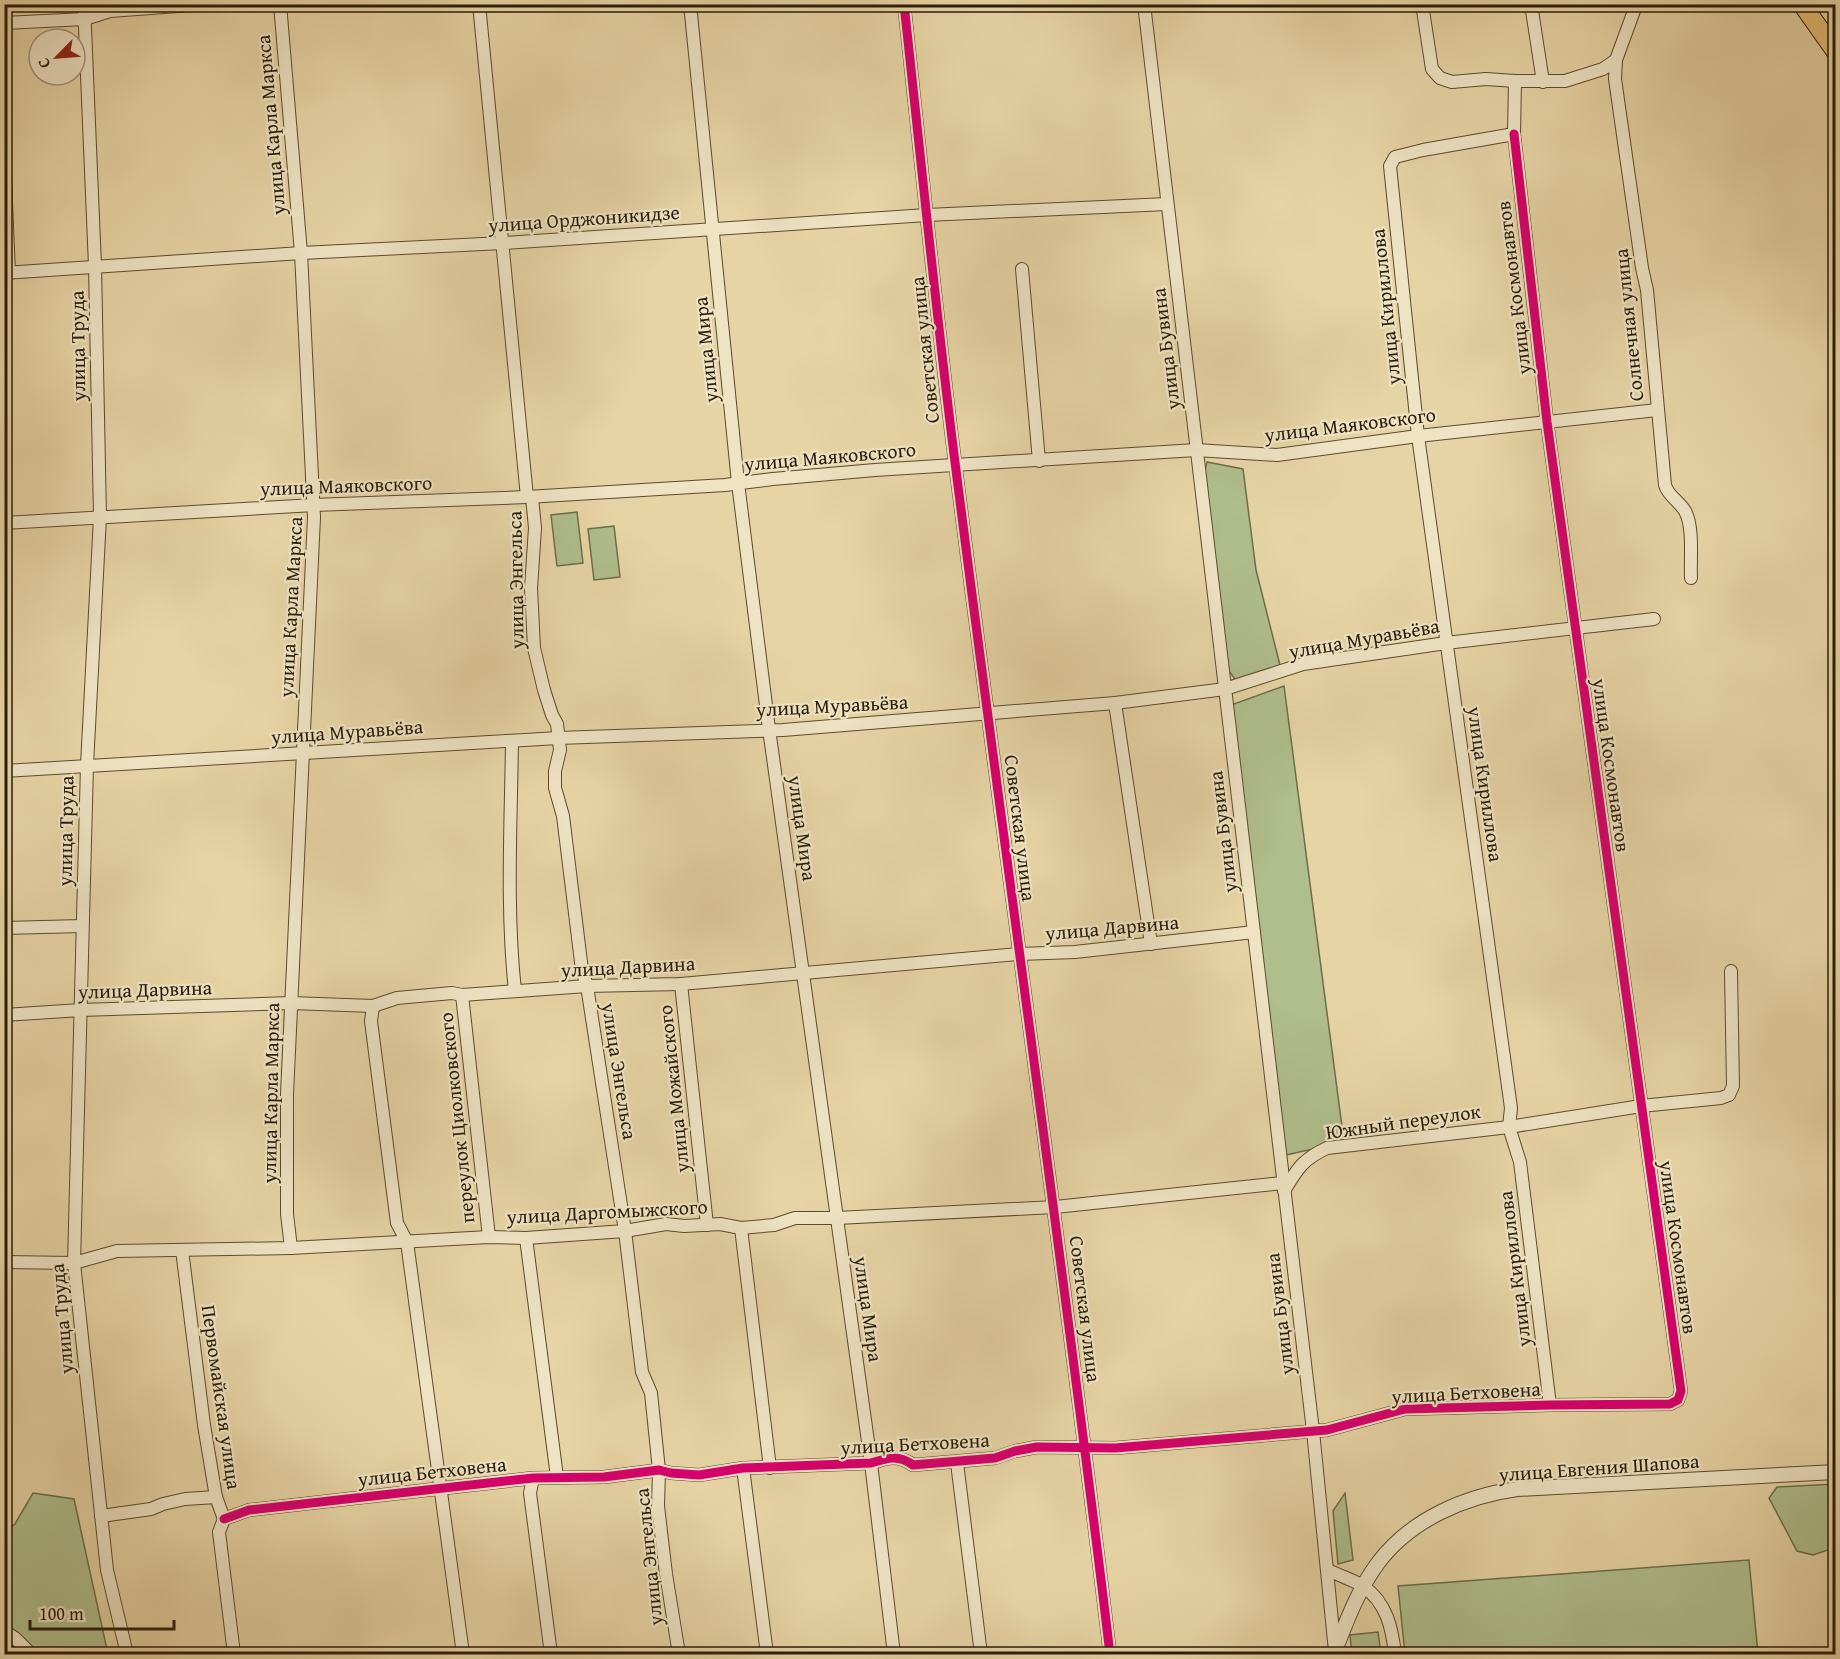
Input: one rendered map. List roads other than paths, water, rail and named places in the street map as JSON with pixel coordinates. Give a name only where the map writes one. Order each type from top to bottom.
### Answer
[{"type":"main road","points":[[1802,4],[1836,52]]},
{"type":"street","name":"улица Труда","points":[[84,4],[95,266],[100,517],[87,765],[74,1263],[107,1570],[127,1654]]},
{"type":"street","points":[[4,23],[85,19],[110,11],[205,4]]},
{"type":"street","name":"улица Карла Маркса","points":[[280,4],[301,253],[314,505],[291,1003],[286,1164],[287,1214],[291,1248]]},
{"type":"street","name":"улица Энгельса","points":[[479,4],[535,528],[531,588],[534,648],[543,690],[557,724],[560,750],[555,771],[555,788],[563,816],[582,970],[587,986],[625,1231],[642,1372],[651,1393],[666,1574],[679,1654]]},
{"type":"street","name":"улица Мира","points":[[690,4],[738,483],[769,729],[871,1463],[894,1654]]},
{"type":"street","name":"Советская улица","points":[[904,4],[955,465],[1019,954],[1055,1207],[1110,1654]]},
{"type":"street","name":"улица Бувина","points":[[1144,4],[1313,1431],[1335,1653]]},
{"type":"street","points":[[1422,4],[1432,69],[1440,78],[1452,82],[1486,79],[1565,81],[1603,69],[1616,60],[1635,8],[1641,4]]},
{"type":"street","points":[[1531,4],[1543,82]]},
{"type":"street","name":"Солнечная улица","points":[[1616,60],[1615,79],[1647,290],[1665,485],[1666,491],[1686,513],[1689,523],[1691,578]]},
{"type":"street","name":"улица Космонавтов","points":[[1515,81],[1514,134],[1547,422],[1681,1390],[1678,1400]]},
{"type":"street","name":"улица Кириллова","points":[[1514,134],[1395,157],[1390,166],[1418,436],[1511,1108],[1509,1127],[1520,1162],[1550,1405]]},
{"type":"street","points":[[4,155],[7,273]]},
{"type":"street","name":"улица Орджоникидзе","points":[[7,273],[927,215],[1167,204]]},
{"type":"street","points":[[1022,268],[1039,460]]},
{"type":"street","name":"улица Маяковского","points":[[4,523],[314,505],[530,497],[955,465],[1196,450],[1277,455],[1418,436],[1657,410]]},
{"type":"street","name":"улица Муравьёва","points":[[4,771],[558,738],[783,730],[1116,703],[1225,689],[1303,664],[1446,643],[1654,619]]},
{"type":"street","points":[[1116,703],[1152,944]]},
{"type":"street","points":[[512,741],[510,908],[515,991]]},
{"type":"street","points":[[4,928],[82,926]]},
{"type":"street","name":"улица Дарвина","points":[[4,1015],[291,1003],[373,1006],[398,998],[452,993],[462,995],[587,986],[681,984],[1019,954],[1075,952],[1254,932]]},
{"type":"street","name":"Южный переулок","points":[[1284,1187],[1299,1166],[1310,1156],[1327,1148],[1509,1127],[1641,1106],[1721,1098],[1729,1095],[1733,1086],[1731,971]]},
{"type":"street","name":"улица Можайского","points":[[681,984],[707,1225]]},
{"type":"street","name":"переулок Циолковского","points":[[462,995],[489,1237]]},
{"type":"street","points":[[373,1006],[372,1021],[397,1223],[407,1242],[463,1654]]},
{"type":"street","name":"улица Даргомыжского","points":[[4,1262],[74,1263],[117,1251],[291,1248],[489,1237],[526,1238],[625,1231],[666,1224],[720,1224],[741,1228],[774,1225],[795,1218],[1055,1207],[1284,1187]]},
{"type":"street","points":[[741,1228],[770,1468]]},
{"type":"street","points":[[526,1238],[557,1478]]},
{"type":"street","name":"Первомайская улица","points":[[182,1250],[204,1425],[216,1497],[224,1519],[219,1532],[234,1654]]},
{"type":"street","name":"улица Бетховена","points":[[224,1519],[249,1510],[533,1478],[604,1478],[659,1470],[699,1475],[743,1468],[871,1463],[903,1458],[913,1465],[957,1463],[995,1458],[1015,1451],[1037,1448],[1115,1448],[1327,1430],[1405,1409],[1670,1404],[1678,1400]]},
{"type":"street","points":[[957,1463],[981,1654]]},
{"type":"street","points":[[743,1468],[767,1654]]},
{"type":"street","name":"улица Евгения Шапова","points":[[1335,1653],[1351,1609],[1363,1586],[1385,1554],[1406,1534],[1426,1520],[1472,1499],[1498,1492],[1836,1473]]},
{"type":"street","points":[[533,1478],[530,1493],[551,1654]]},
{"type":"street","points":[[101,1516],[151,1509],[185,1499],[216,1497]]},
{"type":"street","points":[[1328,1570],[1363,1586],[1376,1600],[1389,1619],[1395,1654]]},
{"type":"street","points":[[4,1630],[31,1654]]}]
